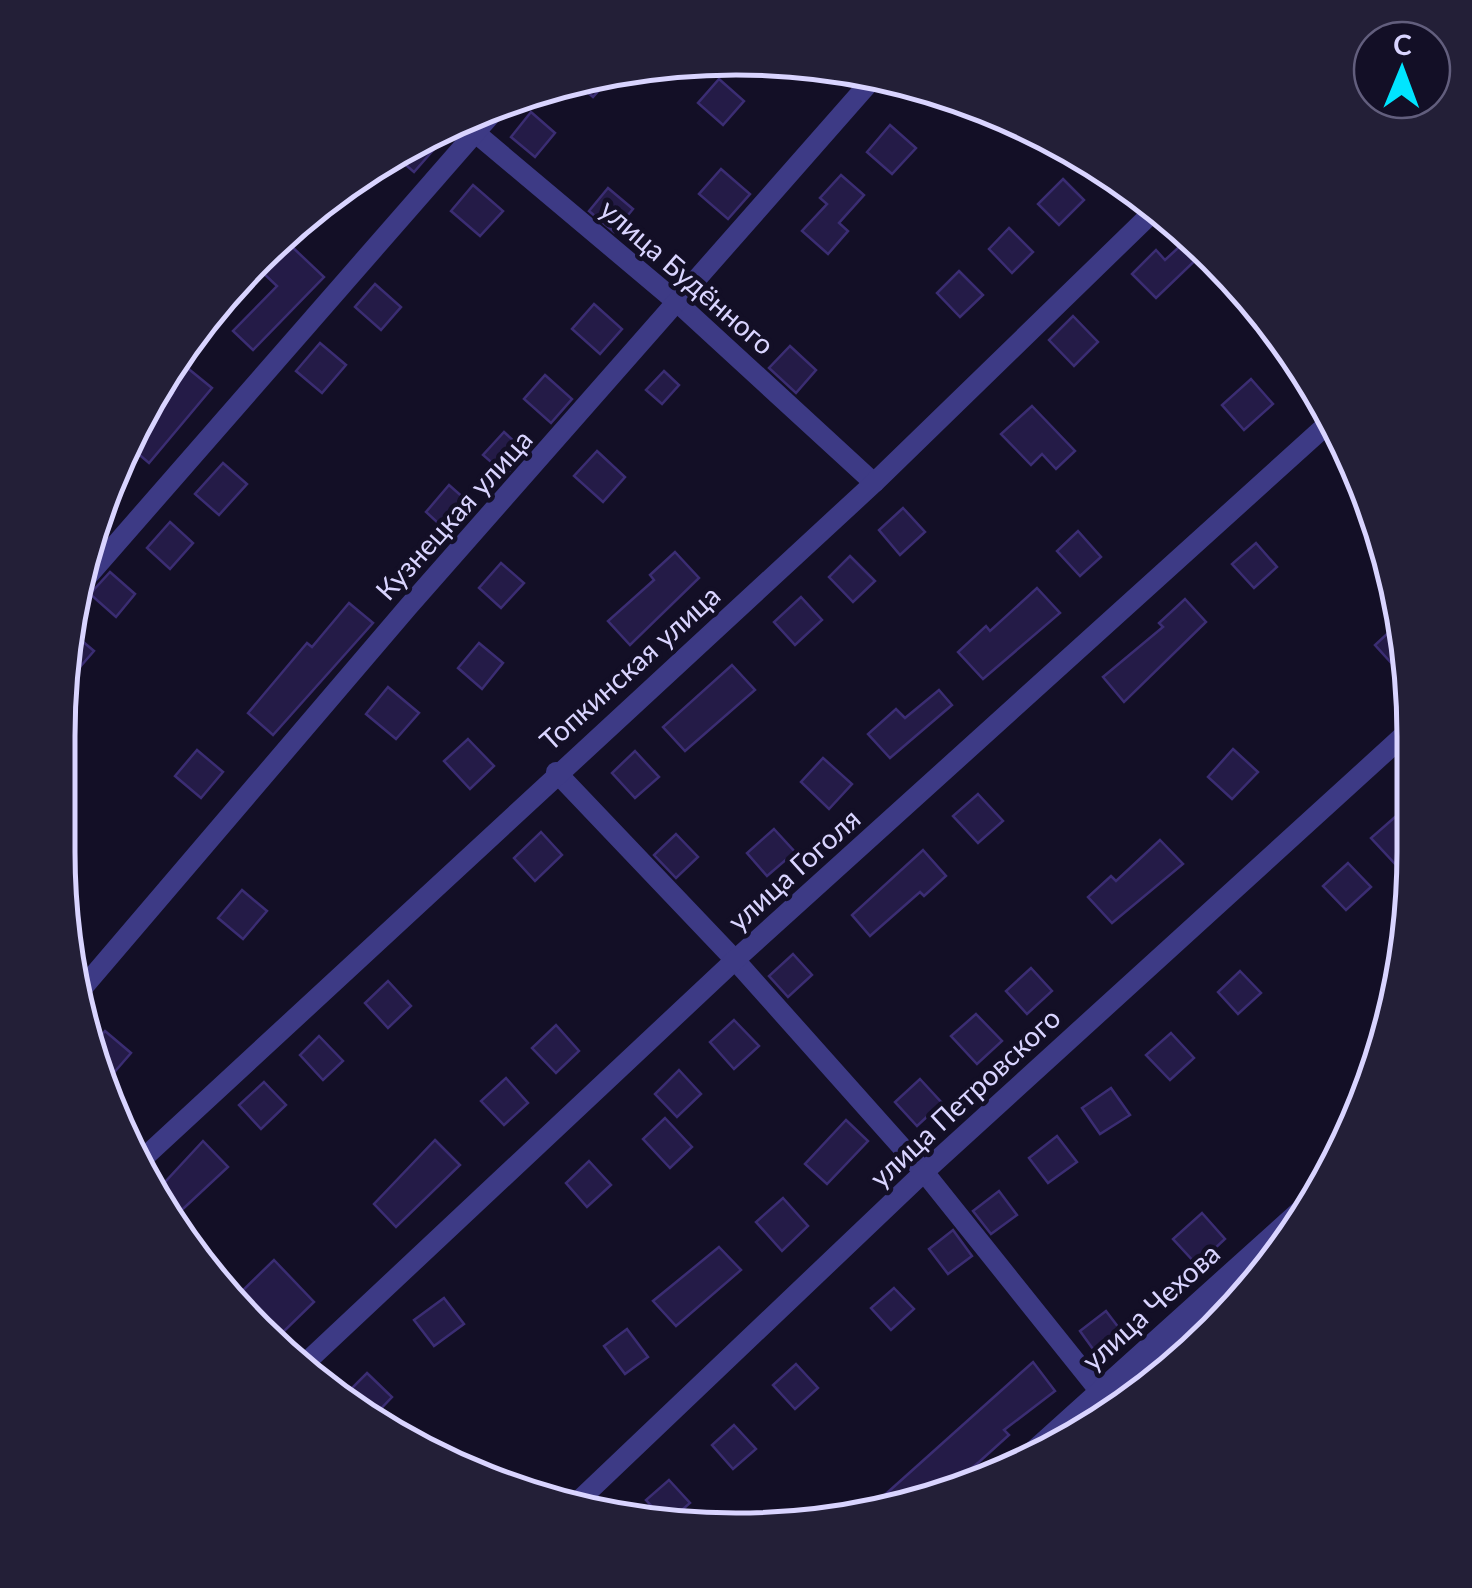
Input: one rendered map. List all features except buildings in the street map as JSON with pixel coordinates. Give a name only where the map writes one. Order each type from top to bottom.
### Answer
[{"type":"street","name":"Кузнецкая улица","points":[[88,980],[408,607],[680,304],[866,88]]},
{"type":"street","name":"улица Будённого","points":[[473,130],[680,304],[874,483]]},
{"type":"street","points":[[99,563],[457,137]]},
{"type":"street","name":"Топкинская улица","points":[[148,1154],[556,772],[874,483],[1146,219]]},
{"type":"street","name":"улица Гоголя","points":[[312,1359],[735,960],[1321,430]]},
{"type":"street","name":"улица Петровского","points":[[585,1495],[924,1172],[1397,741]]},
{"type":"street","points":[[556,772],[735,960],[924,1172],[1106,1400]]},
{"type":"street","name":"улица Чехова","points":[[1132,1381],[1257,1258]]}]
